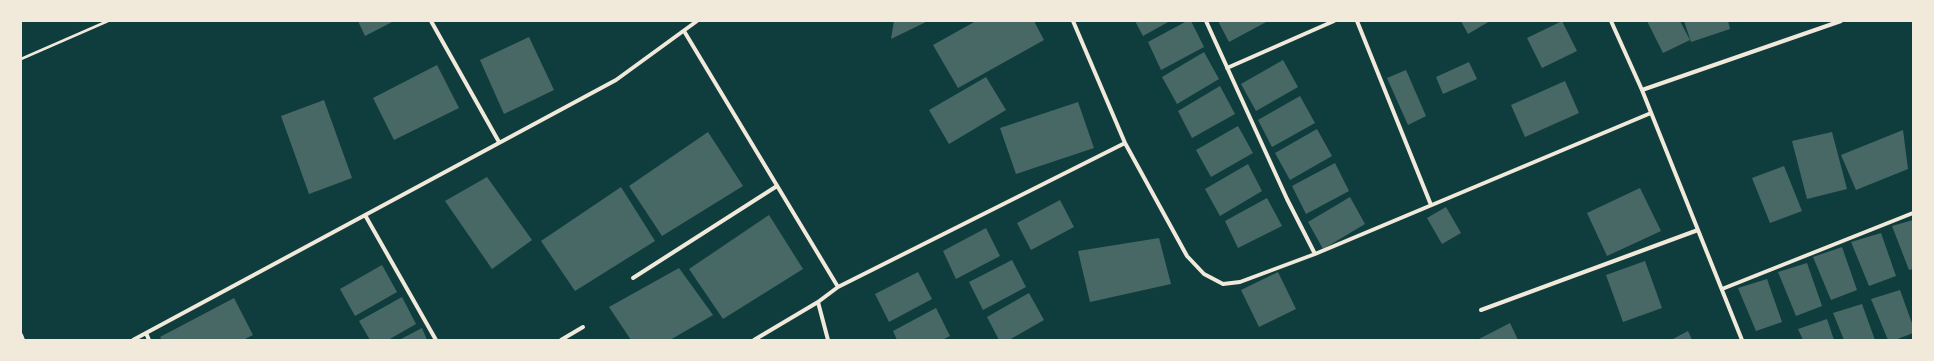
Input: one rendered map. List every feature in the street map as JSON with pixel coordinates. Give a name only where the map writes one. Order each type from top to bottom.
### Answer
[{"type":"street","points":[[431,21],[499,142]]},
{"type":"street","points":[[133,340],[616,80],[697,21]]},
{"type":"street","points":[[1073,21],[1125,143],[1187,256],[1204,274],[1223,284],[1240,282],[1314,254],[1651,113]]},
{"type":"street","points":[[1206,21],[1314,254]]},
{"type":"street","points":[[1227,68],[1334,21]]},
{"type":"street","points":[[1357,21],[1431,205]]},
{"type":"street","points":[[1611,21],[1642,90],[1742,340]]},
{"type":"street","points":[[1642,90],[1841,21]]},
{"type":"street","points":[[684,31],[838,287]]},
{"type":"street","points":[[754,340],[818,302],[838,287],[1125,143]]},
{"type":"street","points":[[633,278],[777,186]]},
{"type":"street","points":[[1722,290],[1913,213]]},
{"type":"street","points":[[365,215],[436,340]]},
{"type":"street","points":[[1481,310],[1698,230]]},
{"type":"street","points":[[818,302],[828,340]]},
{"type":"street","points":[[561,340],[583,327]]},
{"type":"street","points":[[146,333],[149,340]]},
{"type":"street","points":[[21,335],[23,340]]},
{"type":"path","points":[[21,59],[108,21]]},
{"type":"building","points":[[358,21],[394,21],[365,36]]},
{"type":"building","points":[[894,21],[928,21],[891,39]]},
{"type":"building","points":[[976,21],[1034,21],[1044,40],[958,88],[933,45]]},
{"type":"building","points":[[1135,21],[1170,21],[1143,36]]},
{"type":"building","points":[[1187,21],[1191,21],[1204,47],[1161,70],[1148,42]]},
{"type":"building","points":[[1218,21],[1268,21],[1229,42]]},
{"type":"building","points":[[1461,21],[1490,21],[1468,34]]},
{"type":"building","points":[[1562,21],[1577,51],[1542,68],[1527,38]]},
{"type":"building","points":[[1647,21],[1680,21],[1690,40],[1663,53]]},
{"type":"building","points":[[1684,21],[1728,21],[1730,29],[1691,42]]},
{"type":"building","points":[[529,37],[554,90],[504,114],[480,60]]},
{"type":"building","points":[[1204,52],[1219,79],[1177,104],[1162,77]]},
{"type":"building","points":[[1283,60],[1298,87],[1256,111],[1241,84]]},
{"type":"building","points":[[1469,62],[1477,79],[1443,94],[1436,77]]},
{"type":"building","points":[[437,65],[459,108],[394,140],[373,98]]},
{"type":"building","points":[[1406,70],[1426,116],[1408,125],[1387,78]]},
{"type":"building","points":[[986,77],[1006,110],[949,144],[929,110]]},
{"type":"building","points":[[1565,81],[1579,113],[1525,137],[1511,105]]},
{"type":"building","points":[[1220,86],[1235,114],[1192,138],[1178,111]]},
{"type":"building","points":[[1300,96],[1315,123],[1272,147],[1258,120]]},
{"type":"building","points":[[324,100],[352,178],[309,194],[281,116]]},
{"type":"building","points":[[1078,102],[1094,148],[1016,174],[1000,128]]},
{"type":"building","points":[[1238,126],[1253,153],[1211,177],[1196,150]]},
{"type":"building","points":[[1317,129],[1332,156],[1290,180],[1275,153]]},
{"type":"building","points":[[1903,130],[1908,169],[1856,190],[1841,155]]},
{"type":"building","points":[[708,132],[743,186],[662,236],[629,186]]},
{"type":"building","points":[[1832,132],[1847,189],[1807,199],[1792,141]]},
{"type":"building","points":[[1335,163],[1349,191],[1306,214],[1292,186]]},
{"type":"building","points":[[1248,164],[1262,191],[1220,216],[1205,189]]},
{"type":"building","points":[[1784,166],[1802,211],[1770,223],[1752,178]]},
{"type":"building","points":[[487,177],[532,240],[492,269],[445,201]]},
{"type":"building","points":[[621,187],[655,241],[575,291],[541,241]]},
{"type":"building","points":[[1640,188],[1661,231],[1607,256],[1587,213]]},
{"type":"building","points":[[1350,197],[1365,224],[1323,249],[1308,222]]},
{"type":"building","points":[[1267,198],[1282,226],[1238,248],[1225,221]]},
{"type":"building","points":[[1060,200],[1074,227],[1031,250],[1017,223]]},
{"type":"building","points":[[1446,207],[1461,233],[1442,244],[1427,218]]},
{"type":"building","points":[[769,215],[803,269],[723,319],[689,269]]},
{"type":"building","points":[[1913,220],[1913,269],[1909,270],[1892,226]]},
{"type":"building","points":[[986,228],[1000,256],[956,279],[943,251]]},
{"type":"building","points":[[1881,233],[1896,276],[1869,286],[1851,242]]},
{"type":"building","points":[[1159,238],[1171,284],[1090,302],[1078,251]]},
{"type":"building","points":[[1842,247],[1857,290],[1831,300],[1813,257]]},
{"type":"building","points":[[1012,260],[1026,287],[983,310],[969,282]]},
{"type":"building","points":[[1645,261],[1662,308],[1623,322],[1606,275]]},
{"type":"building","points":[[1807,263],[1822,306],[1796,316],[1778,272]]},
{"type":"building","points":[[382,265],[397,292],[355,316],[340,289]]},
{"type":"building","points":[[679,268],[713,315],[670,340],[631,340],[609,307]]},
{"type":"building","points":[[918,272],[932,299],[889,322],[875,294]]},
{"type":"building","points":[[1278,272],[1296,309],[1259,327],[1241,290]]},
{"type":"building","points":[[1767,279],[1782,322],[1756,331],[1738,288]]},
{"type":"building","points":[[1900,290],[1913,326],[1913,333],[1895,340],[1888,340],[1871,299]]},
{"type":"building","points":[[1029,293],[1044,320],[1009,340],[999,340],[987,317]]},
{"type":"building","points":[[402,297],[416,324],[388,340],[370,340],[359,321]]},
{"type":"building","points":[[234,298],[253,335],[243,340],[162,340],[160,337]]},
{"type":"building","points":[[1862,304],[1875,340],[1844,340],[1833,313]]},
{"type":"building","points":[[936,308],[950,336],[942,340],[897,340],[893,331]]},
{"type":"building","points":[[1827,319],[1834,340],[1803,340],[1798,329]]},
{"type":"building","points":[[1510,323],[1518,340],[1477,340]]},
{"type":"building","points":[[422,328],[427,340],[399,340]]},
{"type":"building","points":[[1688,331],[1692,340],[1671,340]]}]
